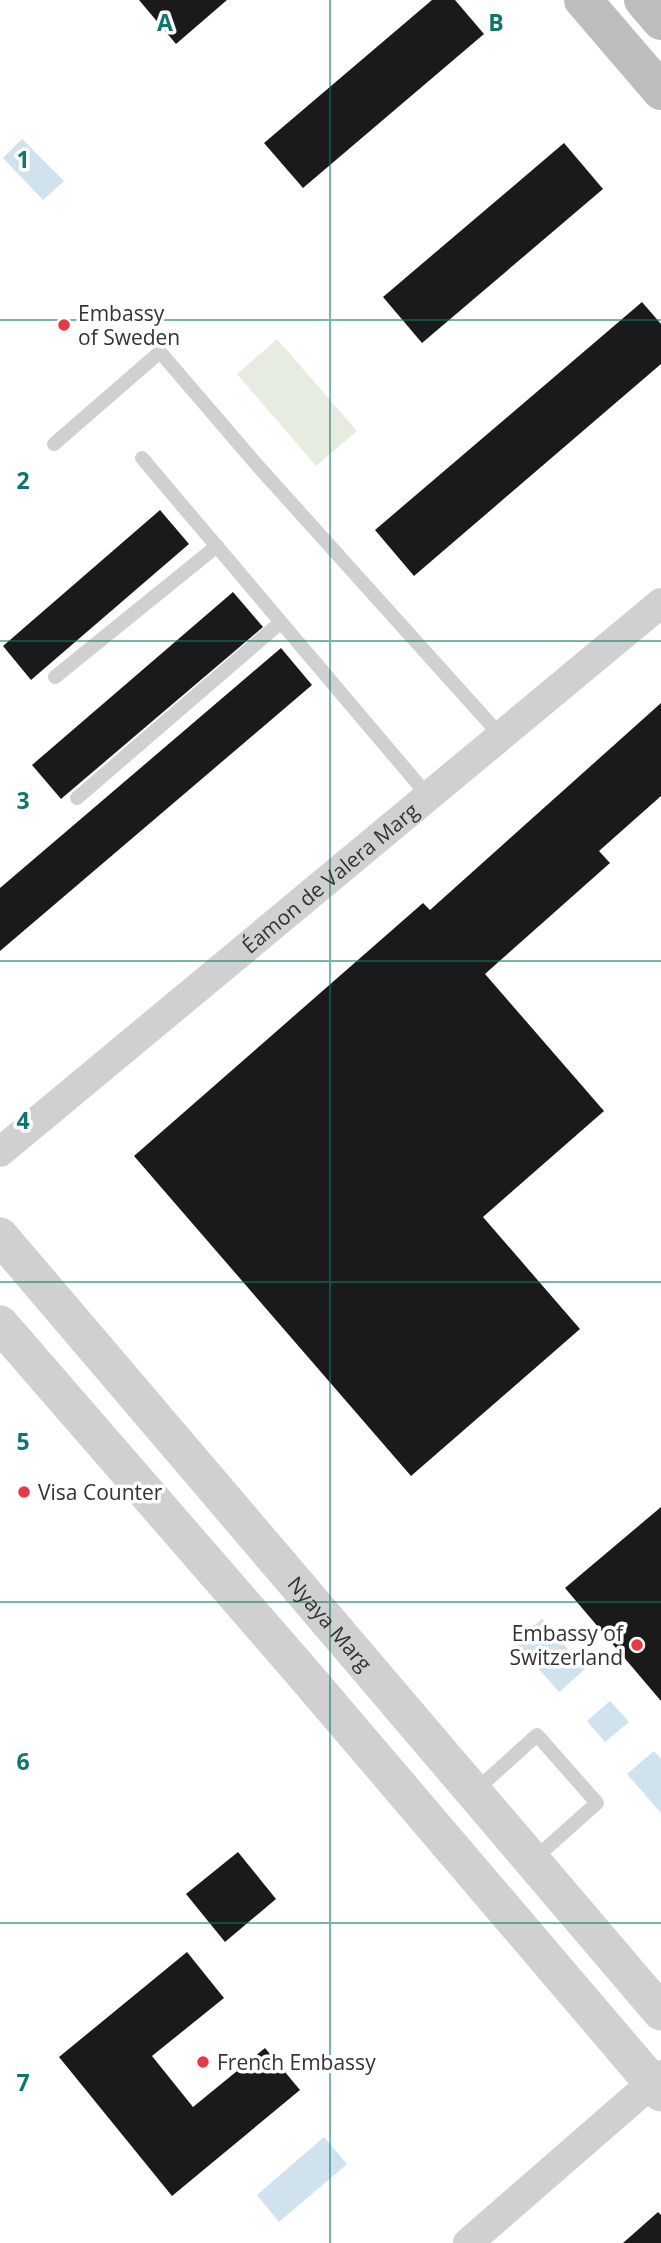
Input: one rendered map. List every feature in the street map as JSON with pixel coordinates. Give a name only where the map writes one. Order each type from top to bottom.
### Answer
[{"type":"main road","points":[[583,0],[661,91]]},
{"type":"main road","points":[[643,0],[661,21]]},
{"type":"street","name":"Éamon de Valera Marg","points":[[0,1152],[661,604]]},
{"type":"street","name":"Nyaya Marg","points":[[0,1236],[661,2012]]},
{"type":"street","points":[[0,1324],[658,2083],[468,2243]]},
{"type":"lane","points":[[54,444],[160,352],[257,465],[501,736]]},
{"type":"lane","points":[[142,458],[429,797]]},
{"type":"lane","points":[[55,677],[217,546]]},
{"type":"lane","points":[[77,798],[280,623]]},
{"type":"lane","points":[[474,1792],[537,1735],[597,1803],[532,1861]]},
{"type":"shaded area","points":[[277,339],[357,431],[316,466],[237,374]]},
{"type":"water","points":[[22,139],[64,181],[43,200],[3,158]]},
{"type":"water","points":[[542,1619],[585,1669],[559,1692],[515,1642]]},
{"type":"water","points":[[610,1701],[629,1722],[605,1742],[587,1721]]},
{"type":"water","points":[[654,1751],[661,1759],[661,1813],[627,1774]]},
{"type":"water","points":[[324,2137],[347,2164],[279,2222],[257,2195]]},
{"type":"building","points":[[139,0],[227,0],[176,44]]},
{"type":"building","points":[[432,0],[455,0],[484,34],[303,188],[264,143]]},
{"type":"building","points":[[564,143],[603,189],[422,343],[383,297]]},
{"type":"building","points":[[642,302],[661,324],[661,364],[414,576],[375,530]]},
{"type":"building","points":[[160,510],[189,544],[31,680],[3,646]]},
{"type":"building","points":[[233,592],[263,627],[61,799],[32,765]]},
{"type":"building","points":[[281,648],[312,685],[0,951],[0,888]]},
{"type":"building","points":[[661,703],[661,796],[599,851],[610,863],[485,974],[604,1111],[483,1217],[580,1329],[411,1476],[134,1156],[423,903],[430,910]]},
{"type":"building","name":"Embassy of Switzerland","points":[[661,1507],[661,1701],[565,1588]]},
{"type":"building","points":[[238,1852],[276,1899],[225,1942],[186,1894]]},
{"type":"building","points":[[187,1952],[224,1998],[152,2056],[193,2107],[265,2048],[300,2090],[172,2196],[59,2057]]},
{"type":"building","points":[[658,2212],[661,2215],[661,2243],[623,2243]]},
{"type":"place","name":"Embassy of Sweden","points":[[64,325]]},
{"type":"place","name":"Visa Counter","points":[[24,1492]]},
{"type":"place","name":"Embassy of Switzerland","points":[[637,1645]]},
{"type":"place","name":"French Embassy","points":[[203,2062]]}]
